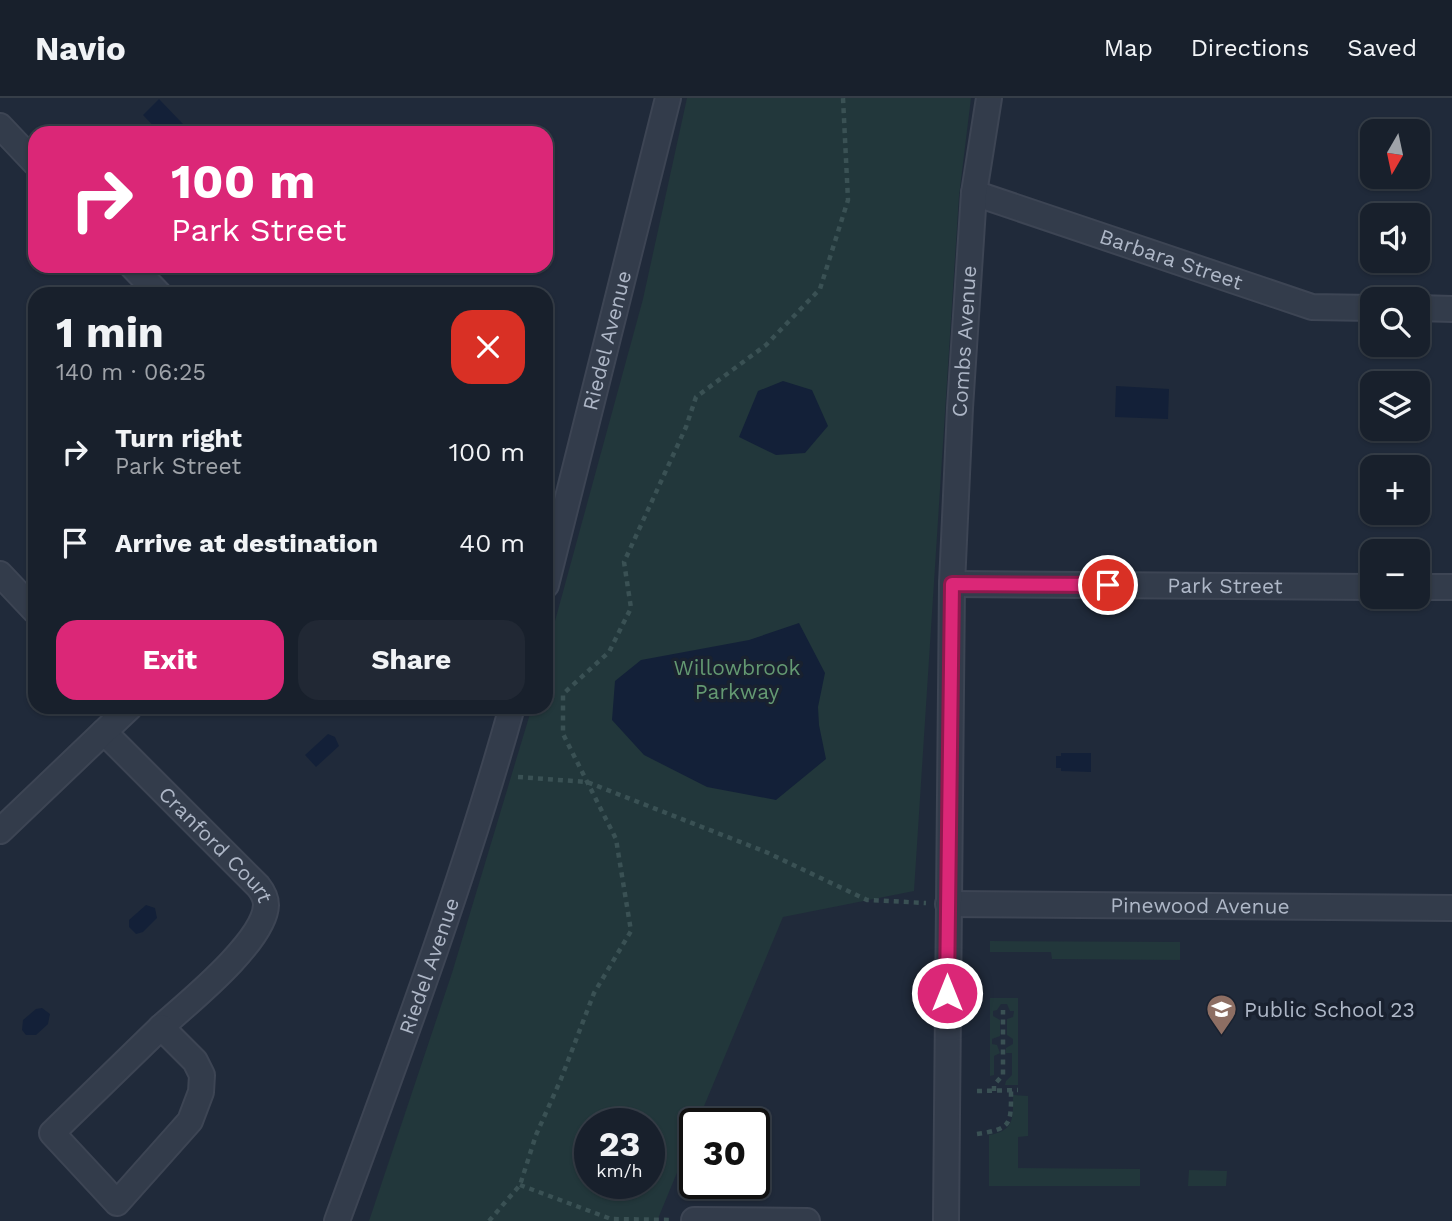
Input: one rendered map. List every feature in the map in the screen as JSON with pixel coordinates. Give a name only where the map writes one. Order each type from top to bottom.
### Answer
[{"type":"street","name":"Riedel Avenue","points":[[553,556],[668,98]]},
{"type":"street","name":"Combs Avenue","points":[[946,1221],[952,584],[974,193],[989,98]]},
{"type":"street","points":[[0,126],[28,156]]},
{"type":"street","name":"Barbara Street","points":[[974,193],[1312,307],[1360,308]]},
{"type":"street","points":[[139,273],[152,287]]},
{"type":"street","points":[[1430,309],[1452,309]]},
{"type":"street","points":[[0,574],[28,604]]},
{"type":"street","name":"Park Street","points":[[952,584],[1360,587]]},
{"type":"street","points":[[1430,587],[1452,587]]},
{"type":"street","points":[[0,831],[122,714]]},
{"type":"street","name":"Riedel Avenue","points":[[337,1221],[436,952],[510,714]]},
{"type":"street","name":"Cranford Court","points":[[104,732],[258,886],[266,904],[263,918],[246,947],[161,1027],[52,1133],[117,1203],[190,1121],[201,1092],[202,1075],[195,1060],[161,1027]]},
{"type":"street","name":"Pinewood Avenue","points":[[948,904],[1452,908]]},
{"type":"street","points":[[694,1220],[807,1221]]},
{"type":"path","points":[[489,1221],[520,1185],[536,1135],[594,993],[631,931],[616,839],[563,734],[563,694],[609,652],[631,608],[624,562],[687,427],[696,397],[766,345],[820,289],[848,200],[843,98]]},
{"type":"path","points":[[513,776],[587,782],[766,852],[867,900],[948,904]]},
{"type":"path","points":[[994,1091],[994,1085],[1003,1075],[1003,1010]]},
{"type":"path","points":[[977,1091],[1014,1091],[1008,1124],[1001,1129],[977,1134]]},
{"type":"path","points":[[520,1185],[611,1219],[694,1220]]},
{"type":"green space","name":"Willowbrook Parkway","points":[[687,98],[971,98],[959,196],[914,891],[783,917],[703,1108],[679,1108],[679,1168],[657,1221],[369,1221],[452,973],[530,714],[553,714],[553,628],[643,299]]},
{"type":"green space","points":[[990,941],[1180,942],[1180,960],[1052,959],[1051,952],[990,952]]},
{"type":"green space","points":[[990,998],[1018,998],[1018,1085],[1005,1085],[1012,1075],[1012,1053],[1006,1053],[1006,1048],[1013,1044],[1013,1039],[1007,1035],[1007,1019],[1013,1017],[1014,1011],[1010,1011],[1007,1004],[1001,1004],[993,1011],[993,1016],[1000,1020],[1000,1036],[992,1039],[992,1044],[997,1045],[1000,1053],[994,1056],[994,1075],[990,1076]]},
{"type":"green space","points":[[1013,1095],[1028,1096],[1028,1136],[1018,1137],[1018,1168],[1140,1169],[1140,1186],[989,1186],[989,1135],[1004,1130],[1011,1122]]},
{"type":"green space","points":[[1189,1170],[1227,1171],[1226,1186],[1188,1186]]},
{"type":"water","points":[[159,99],[183,126],[153,126],[143,115]]},
{"type":"water","points":[[783,381],[812,390],[828,426],[805,453],[776,455],[739,437],[758,391]]},
{"type":"water","points":[[1116,386],[1169,389],[1168,419],[1115,417]]},
{"type":"water","points":[[799,623],[825,673],[818,707],[826,759],[776,800],[707,787],[644,755],[612,720],[615,681],[641,660],[749,640]]},
{"type":"water","points":[[328,734],[335,737],[339,746],[316,767],[305,755]]},
{"type":"water","points":[[1061,753],[1091,753],[1091,772],[1061,771],[1061,768],[1056,768],[1056,756],[1061,756]]},
{"type":"water","points":[[146,905],[155,908],[157,918],[143,932],[136,934],[129,927],[129,920]]},
{"type":"water","points":[[42,1008],[50,1014],[48,1024],[36,1035],[26,1035],[22,1030],[23,1020],[36,1009]]},
{"type":"place","name":"Public School 23","points":[[1221,1037]]},
{"type":"route","points":[[947,993],[952,584],[1108,585]]}]
